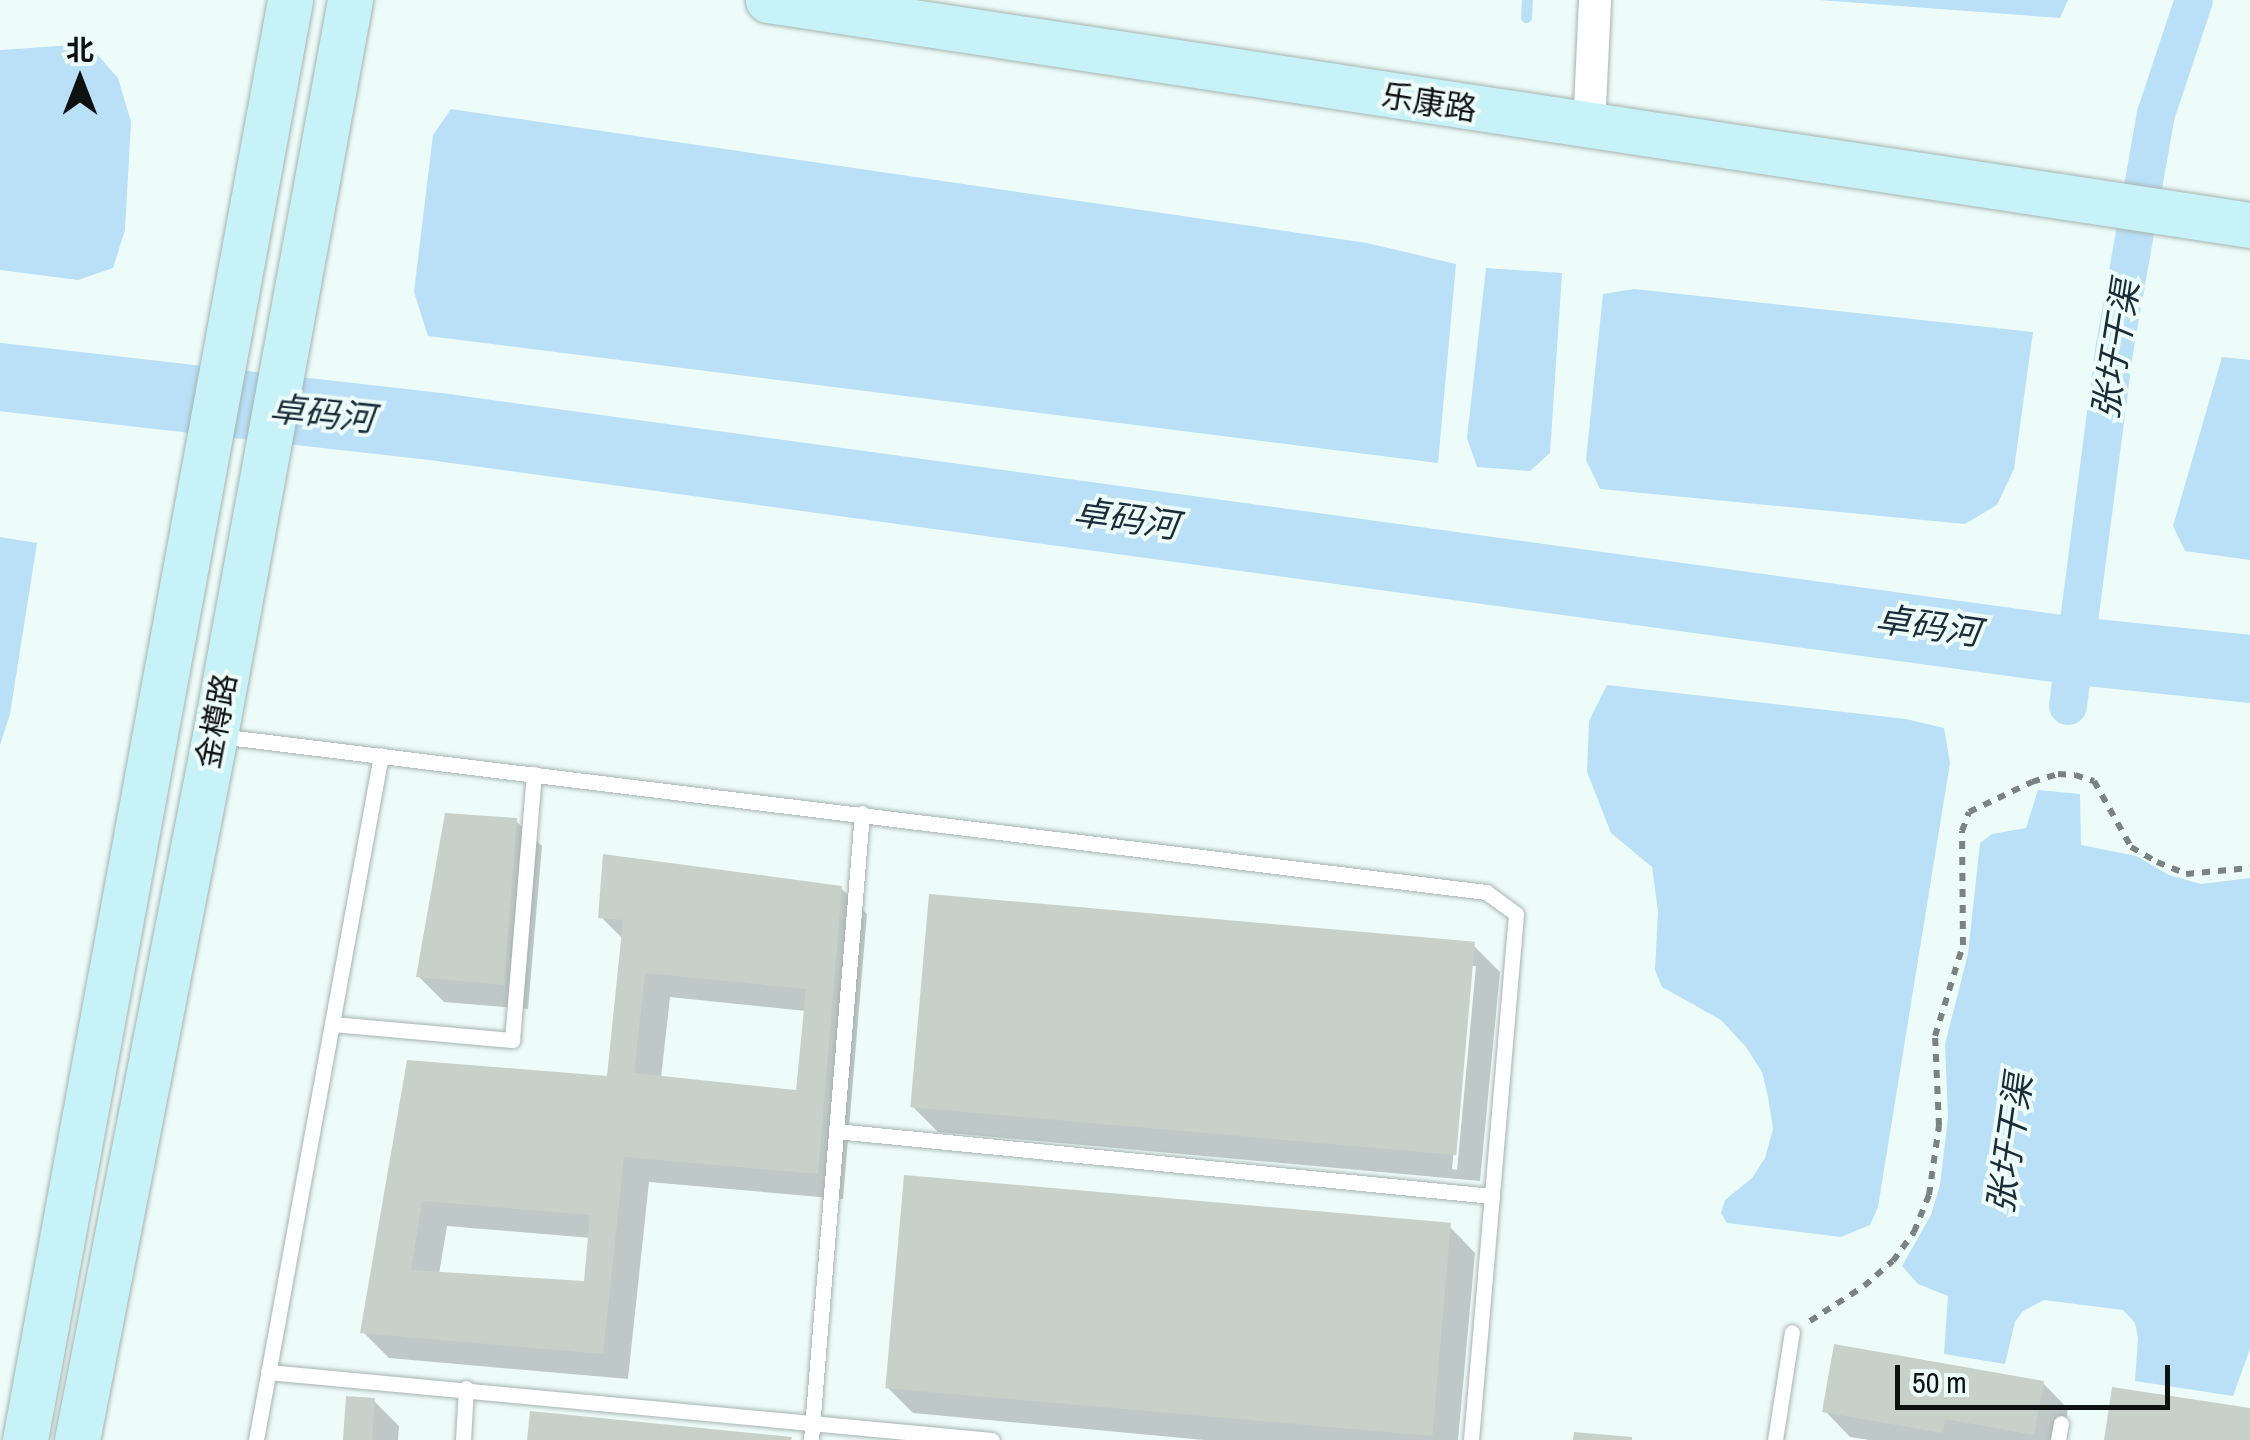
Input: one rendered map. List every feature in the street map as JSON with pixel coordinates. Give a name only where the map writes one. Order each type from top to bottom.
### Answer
[{"type":"main road","name":"金樽路","points":[[25,1440],[290,0]]},
{"type":"main road","name":"金樽路","points":[[77,1440],[215,735],[350,0]]},
{"type":"main road","name":"乐康路","points":[[768,0],[1590,128],[2250,225]]},
{"type":"street","points":[[1590,128],[1595,0]]},
{"type":"lane","points":[[215,735],[1486,892],[1516,914],[1471,1440]]},
{"type":"lane","points":[[256,1440],[381,755]]},
{"type":"lane","points":[[332,1024],[512,1040],[534,774]]},
{"type":"lane","points":[[811,1440],[862,814]]},
{"type":"lane","points":[[836,1131],[1492,1196]]},
{"type":"lane","points":[[1775,1440],[1792,1332]]},
{"type":"lane","points":[[268,1372],[992,1440]]},
{"type":"lane","points":[[463,1440],[466,1388]]},
{"type":"lane","points":[[2058,1440],[2061,1423]]},
{"type":"path","points":[[1792,1332],[1864,1286],[1893,1260],[1914,1232],[1930,1195],[1938,1126],[1934,1036],[1963,944],[1962,830],[1969,812],[2032,782],[2058,774],[2074,775],[2094,781],[2131,847],[2158,862],[2186,874],[2250,868]]},
{"type":"water","points":[[1819,0],[2068,0],[2060,18]]},
{"type":"water","points":[[88,44],[118,78],[131,122],[125,230],[113,268],[78,280],[0,270],[0,50]]},
{"type":"water","points":[[451,109],[1367,243],[1456,264],[1438,463],[428,336],[414,292],[433,135]]},
{"type":"water","points":[[1486,268],[1562,273],[1550,453],[1530,471],[1477,467],[1467,438]]},
{"type":"water","points":[[1634,289],[2033,332],[2014,469],[1997,505],[1965,524],[1600,489],[1586,460],[1603,294]]},
{"type":"water","points":[[2222,357],[2250,360],[2250,560],[2185,551],[2173,526]]},
{"type":"water","points":[[0,537],[37,543],[10,714],[0,745]]},
{"type":"water","points":[[1607,685],[1906,719],[1944,728],[1950,763],[1878,1207],[1870,1225],[1841,1237],[1727,1223],[1721,1213],[1725,1200],[1752,1178],[1765,1158],[1773,1129],[1768,1097],[1762,1072],[1746,1047],[1721,1020],[1662,987],[1655,970],[1658,911],[1652,867],[1611,833],[1587,772],[1589,721]]},
{"type":"water","points":[[2038,790],[2080,794],[2081,845],[2136,856],[2169,875],[2201,884],[2250,878],[2250,1349],[2233,1396],[2135,1381],[2138,1338],[2135,1323],[2123,1310],[2044,1300],[2023,1311],[2015,1322],[2005,1364],[1944,1354],[1948,1296],[1918,1284],[1902,1266],[1931,1215],[1940,1185],[1948,1117],[1945,1044],[1968,954],[1980,843],[1992,834],[2026,828]]},
{"type":"building","points":[[445,813],[517,818],[504,985],[416,977]]},
{"type":"building","points":[[603,854],[842,886],[818,1174],[624,1157],[603,1354],[360,1333],[407,1060],[607,1076],[623,920],[598,918]],"holes":[[[645,973],[806,989],[796,1090],[634,1073]],[[422,1201],[590,1215],[584,1281],[411,1270]]]},
{"type":"building","points":[[929,894],[1475,942],[1456,1155],[910,1107]]},
{"type":"building","points":[[904,1175],[1451,1223],[1432,1436],[885,1388]]},
{"type":"building","points":[[1834,1344],[2044,1381],[2034,1435],[1945,1419],[1943,1433],[1822,1412]]},
{"type":"building","points":[[2112,1387],[2250,1408],[2250,1440],[2104,1440]]},
{"type":"building","points":[[346,1396],[375,1398],[372,1440],[343,1440]]},
{"type":"building","points":[[530,1411],[792,1437],[527,1440]]},
{"type":"building","points":[[1574,1432],[1632,1437],[1632,1440],[1573,1440]]},
{"type":"waterway","points":[[1526,17],[1527,0]]},
{"type":"waterway","name":"张圩干渠","points":[[2068,706],[2115,346],[2156,114],[2194,0]]},
{"type":"waterway","name":"卓码河","points":[[0,377],[446,428],[2077,651],[2250,669]]}]
